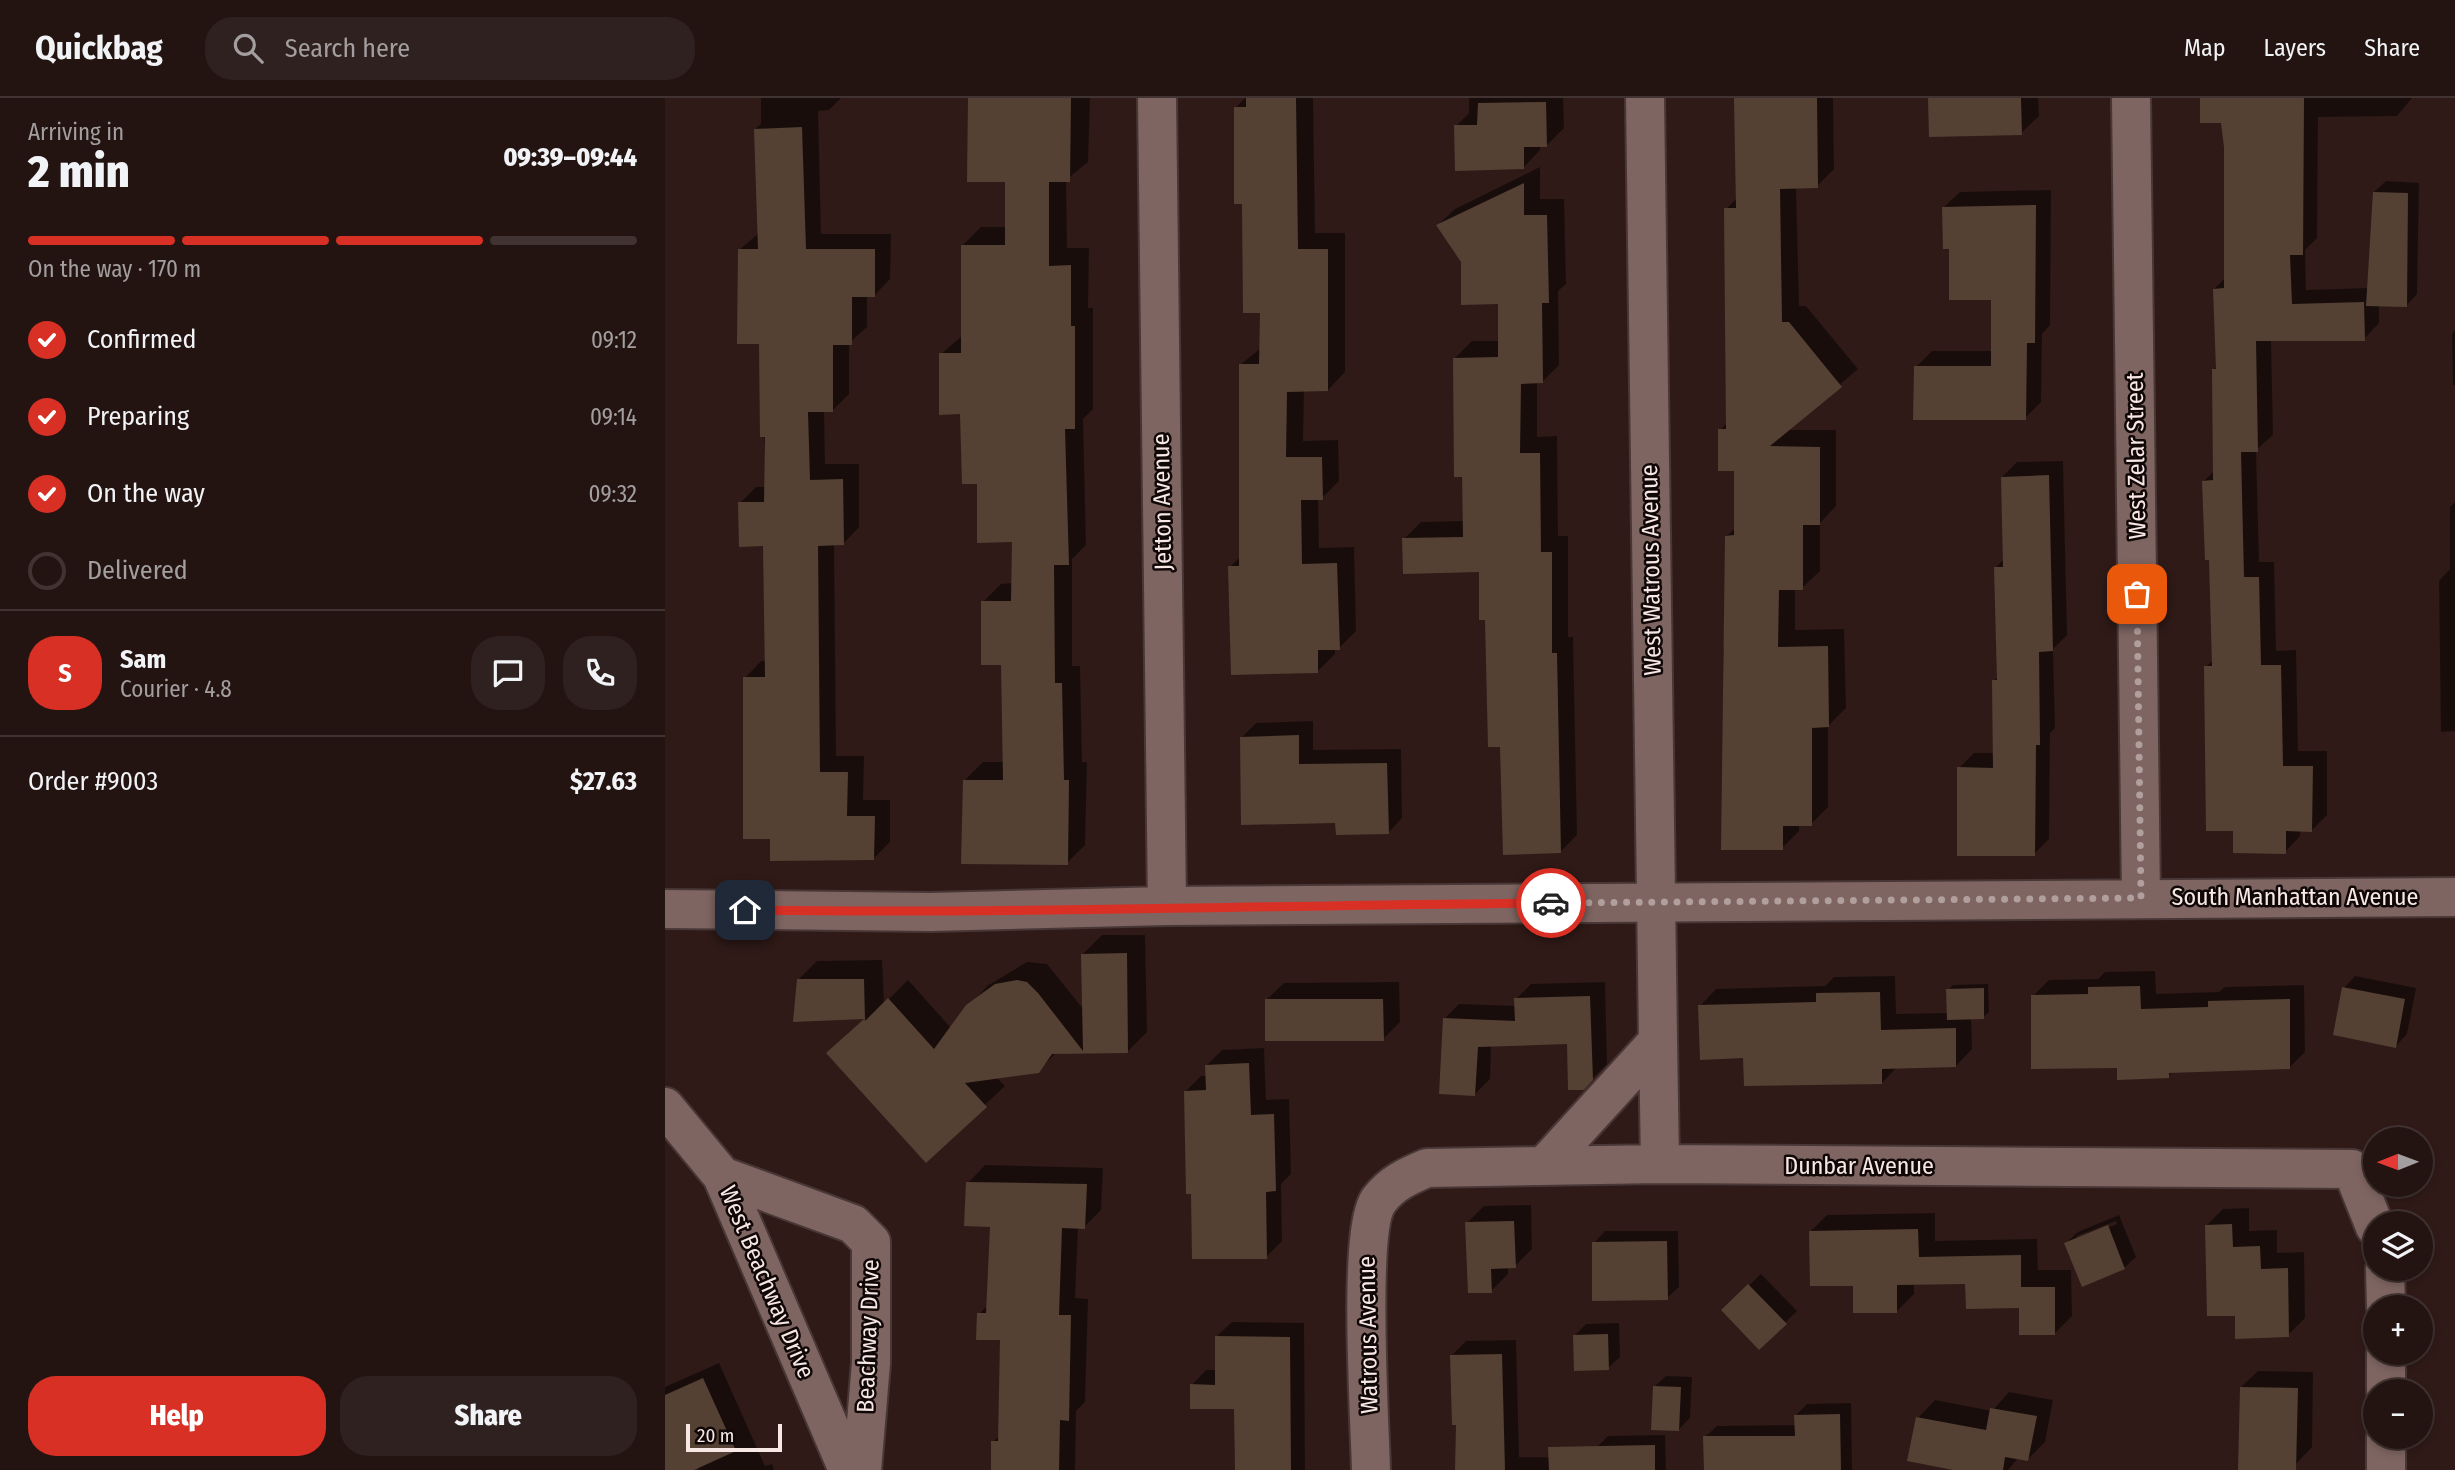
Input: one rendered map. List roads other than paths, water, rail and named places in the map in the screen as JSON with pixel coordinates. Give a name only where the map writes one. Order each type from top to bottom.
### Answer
[{"type":"street","name":"Jetton Avenue","points":[[1157,98],[1167,906]]},
{"type":"street","name":"West Watrous Avenue","points":[[1644,98],[1660,1164]]},
{"type":"street","name":"West Zelar Street","points":[[2131,98],[2141,898]]},
{"type":"street","name":"South Manhattan Avenue","points":[[665,909],[931,912],[1167,906],[2455,897]]},
{"type":"street","points":[[1545,1165],[1658,1041]]},
{"type":"street","name":"West Beachway Drive","points":[[665,1107],[722,1176],[849,1470]]},
{"type":"street","name":"Dunbar Avenue","points":[[1377,1202],[1398,1180],[1427,1168],[1660,1164],[2352,1169],[2369,1211]]},
{"type":"street","name":"Beachway Drive","points":[[722,1176],[853,1224],[871,1242],[871,1363],[862,1470]]},
{"type":"street","name":"Watrous Avenue","points":[[1371,1470],[1366,1245],[1377,1202]]},
{"type":"street","points":[[2386,1449],[2386,1470]]}]
